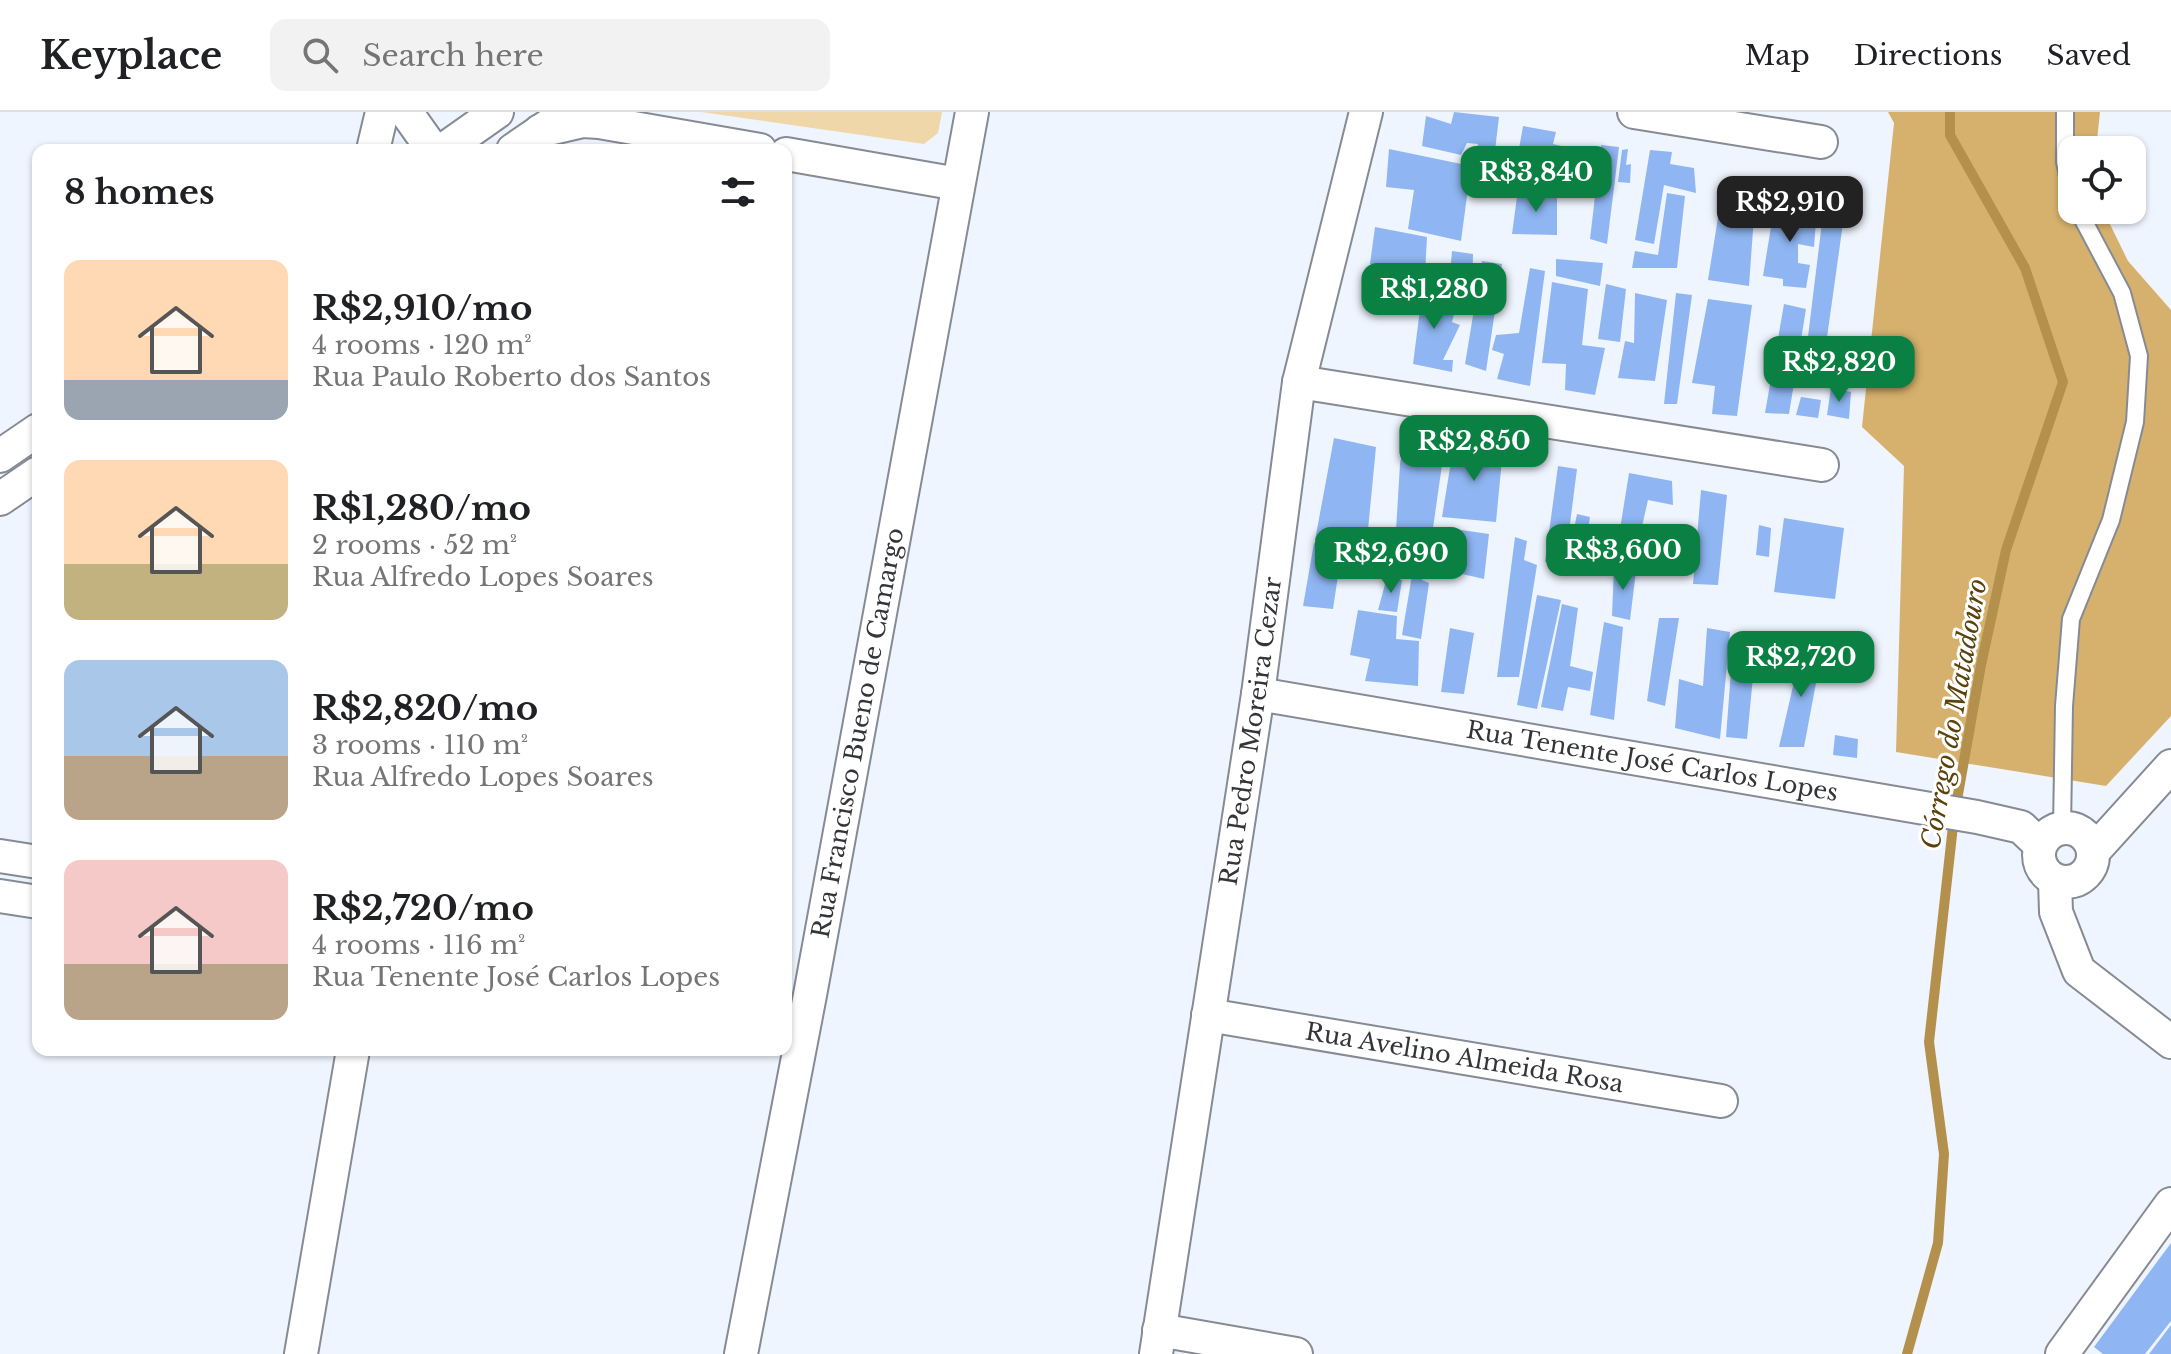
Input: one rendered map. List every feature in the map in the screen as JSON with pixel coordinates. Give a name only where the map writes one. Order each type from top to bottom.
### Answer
[{"type":"street","points":[[374,144],[382,112]]},
{"type":"street","points":[[406,112],[429,144]]},
{"type":"street","points":[[523,144],[568,112]]},
{"type":"street","name":"Rua Francisco Bueno de Camargo","points":[[793,1040],[798,993],[972,112]]},
{"type":"street","name":"Rua Pedro Moreira Cezar","points":[[1158,1342],[1258,694],[1299,382],[1366,112]]},
{"type":"street","points":[[1634,112],[1821,142]]},
{"type":"street","points":[[451,144],[492,113],[521,144]]},
{"type":"street","points":[[525,144],[583,121],[726,144]]},
{"type":"street","points":[[792,155],[958,184]]},
{"type":"street","points":[[1299,382],[1822,465]]},
{"type":"street","points":[[0,456],[32,434]]},
{"type":"street","points":[[0,499],[32,477]]},
{"type":"street","name":"Rua Tenente José Carlos Lopes","points":[[1258,694],[1977,817],[2051,836]]},
{"type":"street","points":[[2093,852],[2171,766]]},
{"type":"street","points":[[2076,829],[2087,838],[2093,852],[2091,866],[2083,877],[2069,883],[2055,881],[2044,872],[2038,859],[2051,836],[2076,829]]},
{"type":"street","points":[[0,856],[32,861]]},
{"type":"street","points":[[2055,881],[2056,912],[2079,971],[2171,1042]]},
{"type":"street","points":[[1,902],[32,902]]},
{"type":"street","name":"Rua Avelino Almeida Rosa","points":[[1208,1015],[1721,1101]]},
{"type":"street","points":[[301,1354],[352,1056]]},
{"type":"street","name":"Rua Francisco Bueno de Camargo","points":[[741,1354],[790,1056]]},
{"type":"street","points":[[2062,1354],[2171,1204]]},
{"type":"street","points":[[1158,1342],[1296,1354]]},
{"type":"lane","points":[[2065,112],[2065,136]]},
{"type":"lane","points":[[2051,836],[2071,619],[2111,520],[2135,422],[2139,356],[2122,293],[2085,224]]},
{"type":"shaded area","points":[[701,112],[942,112],[938,133],[924,144]]},
{"type":"shaded area","points":[[1888,112],[2100,112],[2097,136],[2058,136],[2058,224],[2110,224],[2128,261],[2171,310],[2171,716],[2106,786],[1896,752],[1904,466],[1862,427],[1894,123]]},
{"type":"building","points":[[1454,112],[1499,117],[1494,159],[1474,159],[1478,144],[1467,143],[1461,155],[1422,146],[1426,116],[1451,124]]},
{"type":"building","points":[[1523,126],[1556,132],[1553,144],[1570,148],[1563,192],[1514,177]]},
{"type":"building","points":[[1601,145],[1619,147],[1607,244],[1590,239]]},
{"type":"building","points":[[1389,149],[1471,166],[1461,241],[1408,229],[1414,190],[1386,187]]},
{"type":"building","points":[[1628,149],[1626,165],[1631,164],[1630,183],[1618,182],[1622,150]]},
{"type":"building","points":[[1650,150],[1672,152],[1670,164],[1694,168],[1696,193],[1664,185],[1654,244],[1635,240]]},
{"type":"building","points":[[1750,178],[1769,181],[1770,206],[1744,205]]},
{"type":"building","points":[[1518,189],[1557,195],[1557,235],[1512,234]]},
{"type":"building","points":[[1667,193],[1685,196],[1677,268],[1632,268],[1635,251],[1658,255]]},
{"type":"building","points":[[1775,202],[1817,209],[1814,247],[1798,244],[1798,263],[1810,265],[1806,288],[1783,286],[1783,279],[1763,276]]},
{"type":"building","points":[[1719,211],[1754,216],[1749,286],[1708,280]]},
{"type":"building","points":[[1823,214],[1844,216],[1823,366],[1805,361]]},
{"type":"building","points":[[1375,227],[1427,237],[1425,274],[1370,264]]},
{"type":"building","points":[[1452,251],[1473,254],[1472,310],[1463,308],[1463,299],[1448,299]]},
{"type":"building","points":[[1556,259],[1603,263],[1600,286],[1556,276]]},
{"type":"building","points":[[1482,261],[1502,264],[1486,371],[1465,364]]},
{"type":"building","points":[[1530,268],[1545,271],[1530,386],[1497,379],[1504,354],[1492,350],[1496,335],[1519,333]]},
{"type":"building","points":[[1552,282],[1588,289],[1582,345],[1605,348],[1595,395],[1565,390],[1566,364],[1542,363]]},
{"type":"building","points":[[1606,284],[1626,289],[1620,342],[1598,339]]},
{"type":"building","points":[[1423,286],[1446,290],[1442,308],[1455,310],[1452,322],[1460,325],[1443,360],[1453,360],[1452,372],[1413,364]]},
{"type":"building","points":[[1635,293],[1667,300],[1655,381],[1618,378],[1625,341],[1634,343]]},
{"type":"building","points":[[1676,293],[1692,295],[1677,404],[1664,404]]},
{"type":"building","points":[[1708,299],[1752,305],[1737,416],[1712,414],[1715,386],[1692,383]]},
{"type":"building","points":[[1784,304],[1806,309],[1789,414],[1765,413]]},
{"type":"building","points":[[1831,388],[1851,392],[1849,419],[1827,415]]},
{"type":"building","points":[[1801,397],[1821,400],[1818,418],[1796,415]]},
{"type":"building","points":[[1406,426],[1430,431],[1430,449],[1444,451],[1430,549],[1395,547],[1400,464]]},
{"type":"building","points":[[1334,438],[1376,447],[1367,540],[1315,540]]},
{"type":"building","points":[[1454,443],[1503,449],[1496,522],[1442,517]]},
{"type":"building","points":[[1558,466],[1577,469],[1565,563],[1545,562]]},
{"type":"building","points":[[1629,473],[1672,481],[1673,505],[1648,500],[1641,531],[1620,529]]},
{"type":"building","points":[[1701,490],[1727,495],[1718,585],[1693,584]]},
{"type":"building","points":[[1577,514],[1590,517],[1582,567],[1567,564]]},
{"type":"building","points":[[1784,518],[1844,528],[1835,599],[1774,592]]},
{"type":"building","points":[[1759,525],[1771,528],[1769,557],[1756,555]]},
{"type":"building","points":[[1441,527],[1489,534],[1484,579],[1432,567]]},
{"type":"building","points":[[1598,531],[1611,534],[1606,568],[1590,565]]},
{"type":"building","points":[[1515,537],[1527,541],[1524,560],[1537,565],[1519,677],[1497,677]]},
{"type":"building","points":[[1314,543],[1342,549],[1333,609],[1303,606]]},
{"type":"building","points":[[1415,557],[1427,559],[1422,580],[1429,583],[1421,639],[1402,635]]},
{"type":"building","points":[[1614,566],[1636,571],[1630,620],[1612,616]]},
{"type":"building","points":[[1387,577],[1402,580],[1397,612],[1378,610]]},
{"type":"building","points":[[1537,595],[1561,600],[1537,709],[1517,705]]},
{"type":"building","points":[[1562,604],[1578,608],[1570,666],[1593,672],[1590,691],[1568,687],[1563,711],[1541,707]]},
{"type":"building","points":[[1358,610],[1397,616],[1396,639],[1419,641],[1418,686],[1365,681],[1370,659],[1350,655]]},
{"type":"building","points":[[1659,618],[1679,618],[1665,706],[1647,701]]},
{"type":"building","points":[[1604,622],[1623,627],[1614,720],[1590,715]]},
{"type":"building","points":[[1450,628],[1474,633],[1464,694],[1441,692]]},
{"type":"building","points":[[1707,628],[1730,632],[1720,739],[1675,728],[1679,679],[1703,686]]},
{"type":"building","points":[[1733,644],[1756,646],[1747,739],[1726,737]]},
{"type":"building","points":[[1802,647],[1822,651],[1804,747],[1779,747]]},
{"type":"building","points":[[1835,735],[1858,739],[1857,758],[1833,755]]},
{"type":"building","points":[[2171,1243],[2171,1321],[2145,1354],[2103,1354],[2094,1347]]},
{"type":"building","points":[[2171,1325],[2171,1354],[2149,1354]]},
{"type":"waterway","name":"Córrego do Matadouro","points":[[1907,1354],[1938,1243],[1944,1154],[1929,1042],[1954,817],[1981,665],[2006,550],[2063,382],[2025,268],[1950,135],[1950,112]]}]
